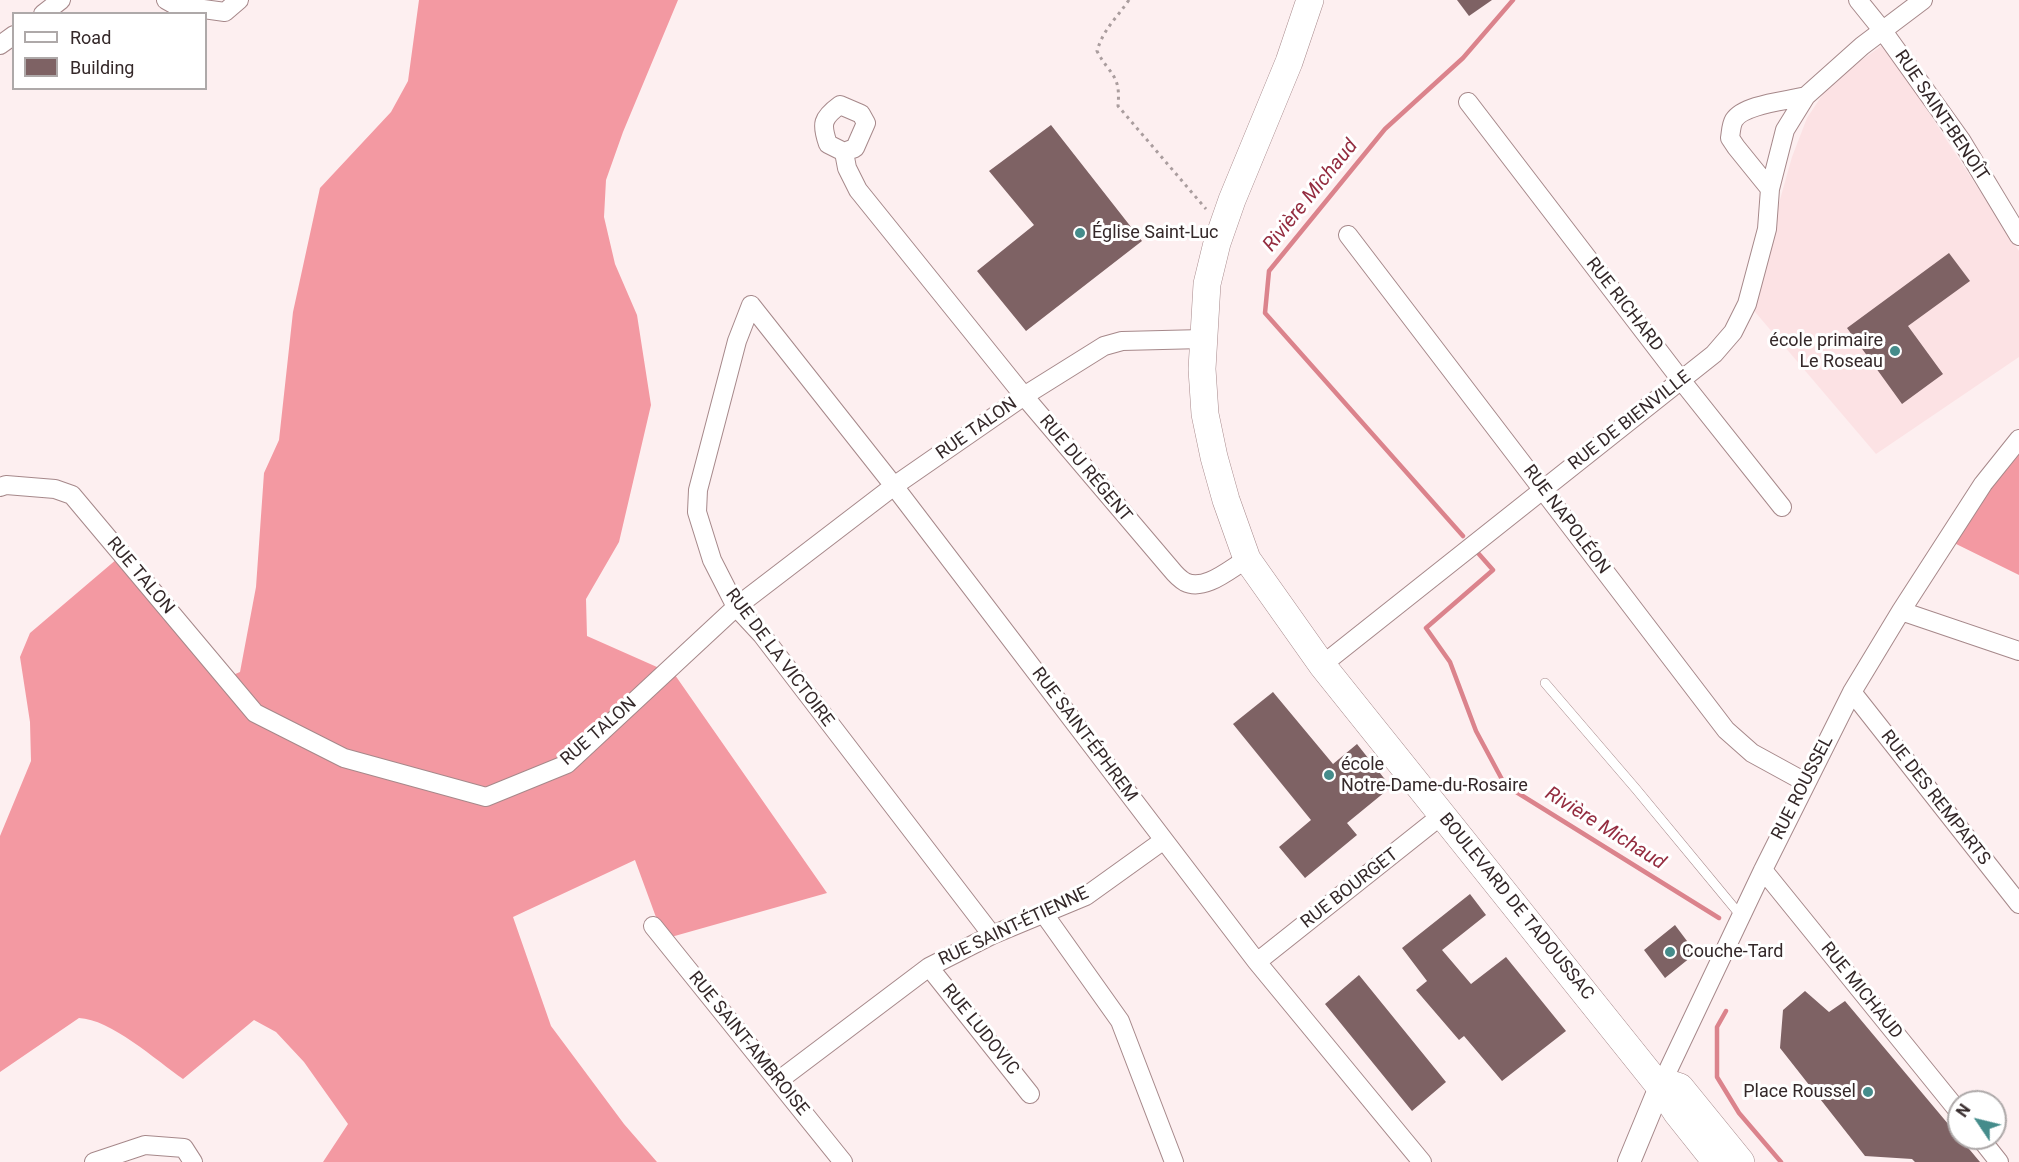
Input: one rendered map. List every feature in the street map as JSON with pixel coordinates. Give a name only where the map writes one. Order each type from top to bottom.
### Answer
[{"type":"main road","name":"BOULEVARD DE TADOUSSAC","points":[[1310,0],[1290,62],[1222,228],[1207,284],[1202,369],[1205,414],[1214,457],[1247,559],[1322,665],[1660,1088],[1716,1162]]},
{"type":"main road","points":[[1660,1088],[1674,1085],[1680,1087],[1741,1162]]},
{"type":"street","points":[[46,12],[61,0]]},
{"type":"street","points":[[166,0],[175,5],[225,12],[239,0]]},
{"type":"street","name":"RUE SAINT-BENOÎT","points":[[1858,0],[1961,140],[2019,236]]},
{"type":"street","name":"RUE DE BIENVILLE","points":[[1322,665],[1714,354],[1733,332],[1747,304],[1767,229],[1770,189],[1785,130],[1806,96],[1862,46],[1923,0]]},
{"type":"street","name":"RUE DE BIENVILLE","points":[[1770,189],[1730,138],[1734,120],[1742,111],[1806,96]]},
{"type":"street","name":"RUE RICHARD","points":[[1468,102],[1681,380],[1782,507]]},
{"type":"street","name":"RUE DU RÉGENT","points":[[844,152],[847,168],[858,190],[1024,396],[1171,569],[1184,582],[1193,585],[1202,584],[1247,559]]},
{"type":"street","name":"RUE NAPOLÉON","points":[[1348,235],[1726,730],[1752,753],[1805,782]]},
{"type":"street","name":"RUE SAINT-ÉPHREM","points":[[751,305],[894,486],[1257,962],[1422,1162]]},
{"type":"street","name":"RUE DE LA VICTOIRE","points":[[751,305],[737,341],[698,490],[697,512],[711,560],[736,607],[762,635],[992,934]]},
{"type":"street","name":"RUE TALON","points":[[0,487],[6,485],[55,489],[72,495],[255,713],[344,758],[486,797],[567,764],[736,607],[894,486],[1024,396],[1104,346],[1122,341],[1203,339]]},
{"type":"street","name":"RUE ROUSSEL","points":[[1629,1162],[1660,1088],[1741,916],[1805,782],[1852,693],[1901,611],[1983,484],[2019,439]]},
{"type":"street","points":[[1901,611],[2019,651]]},
{"type":"street","name":"RUE DES REMPARTS","points":[[1852,693],[2019,904]]},
{"type":"street","name":"RUE BOURGET","points":[[1257,962],[1442,815]]},
{"type":"street","name":"RUE SAINT-ÉTIENNE","points":[[778,1081],[929,967],[992,934],[1086,896],[1164,840]]},
{"type":"street","name":"RUE MICHAUD","points":[[1763,870],[1947,1097]]},
{"type":"street","points":[[1044,914],[1120,1021],[1174,1162]]},
{"type":"street","name":"RUE SAINT-AMBROISE","points":[[653,926],[843,1162]]},
{"type":"street","name":"RUE LUDOVIC","points":[[929,967],[1030,1094]]},
{"type":"street","points":[[94,1162],[145,1144],[184,1148],[193,1162]]},
{"type":"street","points":[[1990,1150],[1999,1162]]},
{"type":"lane","points":[[1545,682],[1741,916]]},
{"type":"path","points":[[1129,0],[1102,34],[1097,51],[1116,77],[1120,88],[1118,106],[1222,228]]},
{"type":"shaded area","points":[[419,0],[678,0],[623,132],[606,180],[604,217],[615,264],[637,315],[651,405],[619,542],[586,599],[587,636],[675,675],[827,893],[664,939],[635,860],[513,917],[551,1026],[624,1124],[657,1162],[323,1162],[348,1124],[304,1062],[276,1032],[254,1020],[183,1079],[105,1025],[79,1018],[0,1072],[0,836],[31,761],[30,722],[20,657],[30,633],[124,553],[233,675],[240,672],[256,587],[264,473],[279,440],[293,312],[320,188],[391,112],[408,81]]},
{"type":"shaded area","points":[[1884,44],[2019,251],[2019,357],[1876,454],[1750,306],[1792,157],[1807,118],[1831,82]]},
{"type":"shaded area","points":[[2019,450],[2019,575],[1948,540]]},
{"type":"building","points":[[1457,0],[1492,0],[1469,16]]},
{"type":"building","name":"Église Saint-Luc","points":[[1051,125],[1142,241],[1026,331],[977,271],[1034,225],[989,171]]},
{"type":"building","name":"école primaire Le Roseau","points":[[1949,253],[1970,281],[1908,326],[1943,374],[1902,404],[1847,328]]},
{"type":"building","name":"école Notre-Dame-du-Rosaire","points":[[1273,692],[1333,764],[1357,744],[1391,787],[1347,823],[1357,835],[1305,878],[1279,847],[1311,820],[1233,724]]},
{"type":"building","points":[[1470,894],[1486,915],[1442,950],[1471,984],[1506,957],[1566,1031],[1502,1081],[1464,1036],[1459,1040],[1416,990],[1427,981],[1402,948]]},
{"type":"building","name":"Couche-Tard","points":[[1675,925],[1696,953],[1665,978],[1644,950]]},
{"type":"building","points":[[1359,975],[1446,1082],[1412,1111],[1325,1004]]},
{"type":"building","name":"Place Roussel","points":[[1805,991],[1829,1012],[1845,1001],[1947,1123],[1947,1150],[1970,1150],[1980,1162],[1915,1162],[1912,1159],[1865,1156],[1780,1048],[1783,1010]]},
{"type":"waterway","name":"Rivière Michaud","points":[[1463,536],[1265,313],[1269,271],[1385,129],[1463,58],[1513,0]]},
{"type":"waterway","name":"Rivière Michaud","points":[[1478,553],[1493,570],[1426,628],[1450,662],[1476,731],[1505,785],[1719,918]]},
{"type":"waterway","name":"Rivière Michaud","points":[[1726,1011],[1717,1027],[1717,1077],[1739,1113],[1781,1162]]},
{"type":"place","name":"Église Saint-Luc","points":[[1080,233]]},
{"type":"place","name":"école primaire Le Roseau","points":[[1895,351]]},
{"type":"place","name":"école Notre-Dame-du-Rosaire","points":[[1329,775]]},
{"type":"place","name":"Couche-Tard","points":[[1670,952]]},
{"type":"place","name":"Place Roussel","points":[[1868,1092]]}]
